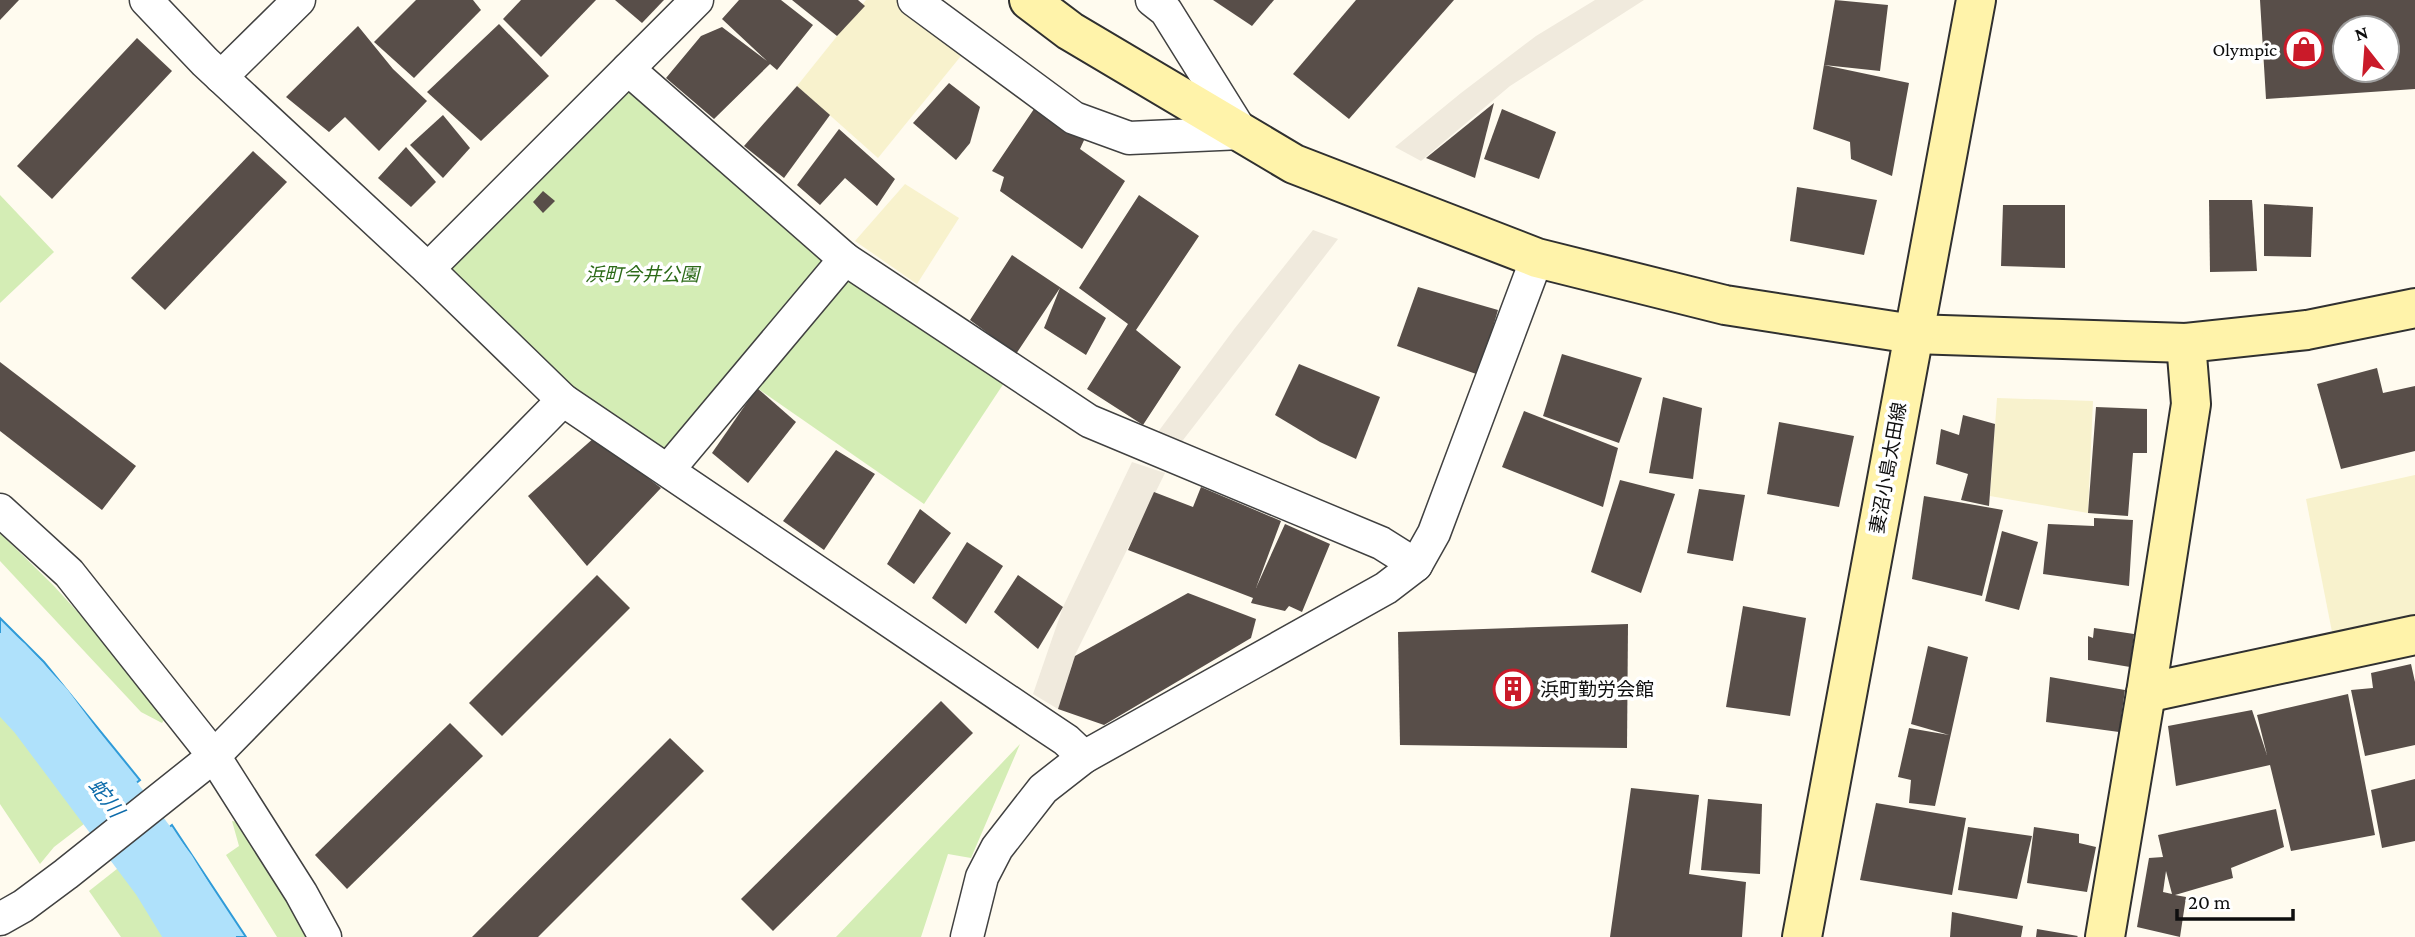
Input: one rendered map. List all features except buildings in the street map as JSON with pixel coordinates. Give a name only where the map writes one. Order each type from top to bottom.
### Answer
[{"type":"street","points":[[146,0],[221,77],[428,269],[563,400],[1040,722],[1084,757]]},
{"type":"street","points":[[221,77],[299,0]]},
{"type":"street","points":[[428,269],[696,0]]},
{"type":"street","points":[[914,0],[1073,118],[1129,138],[1242,133]]},
{"type":"street","points":[[1029,0],[1070,31],[1294,164],[1537,258],[1725,305],[1913,334],[2186,343],[2307,330],[2415,307]]},
{"type":"street","points":[[1152,0],[1166,11],[1242,133]]},
{"type":"street","name":"妻沼小島太田線","points":[[1802,937],[1976,0]]},
{"type":"street","points":[[628,69],[845,259],[1089,421],[1381,543],[1416,565]]},
{"type":"street","points":[[967,937],[982,877],[997,848],[1043,789],[1084,757],[1386,588],[1416,565],[1434,533],[1537,258]]},
{"type":"street","points":[[668,470],[845,259]]},
{"type":"street","points":[[2105,937],[2190,404],[2186,343]]},
{"type":"street","points":[[0,919],[23,906],[66,874],[204,763],[563,400]]},
{"type":"street","points":[[0,510],[69,573],[204,763],[301,893],[325,937]]},
{"type":"street","points":[[2146,693],[2415,635]]},
{"type":"shaded area","points":[[866,0],[897,0],[965,51],[878,158],[797,86]]},
{"type":"shaded area","points":[[1595,0],[1644,0],[1510,86],[1421,161],[1395,147],[1536,36]]},
{"type":"shaded area","points":[[905,184],[959,218],[917,284],[855,241]]},
{"type":"shaded area","points":[[1313,230],[1338,239],[1180,444],[1155,436],[1235,328]]},
{"type":"shaded area","points":[[1997,398],[2093,401],[2088,513],[1990,496]]},
{"type":"shaded area","points":[[1132,462],[1165,473],[1075,655],[1058,709],[1033,694],[1063,607]]},
{"type":"shaded area","points":[[2415,475],[2415,619],[2333,637],[2306,499]]},
{"type":"green space","name":"浜町今井公園","points":[[628,69],[845,259],[668,470],[428,269]]},
{"type":"green space","points":[[0,195],[54,252],[0,303]]},
{"type":"green space","points":[[844,277],[1004,383],[924,504],[757,388]]},
{"type":"green space","points":[[0,533],[53,585],[169,712],[162,723],[141,712],[0,561]]},
{"type":"green space","points":[[0,705],[97,814],[54,847],[40,864],[0,804]]},
{"type":"green space","points":[[1020,744],[971,858],[948,854],[921,937],[836,937]]},
{"type":"green space","points":[[232,821],[245,823],[309,937],[277,937],[226,855],[239,846]]},
{"type":"green space","points":[[122,865],[166,937],[121,937],[89,891]]},
{"type":"water","points":[[0,618],[44,662],[140,780],[97,814],[0,705]]},
{"type":"water","points":[[172,825],[246,937],[166,937],[122,865]]},
{"type":"waterway","name":"蛇川","points":[[0,667],[41,711],[164,875],[202,937]]},
{"type":"place","name":"Olympic","points":[[2304,49]]},
{"type":"place","name":"浜町勤労会館","points":[[1513,689]]}]
